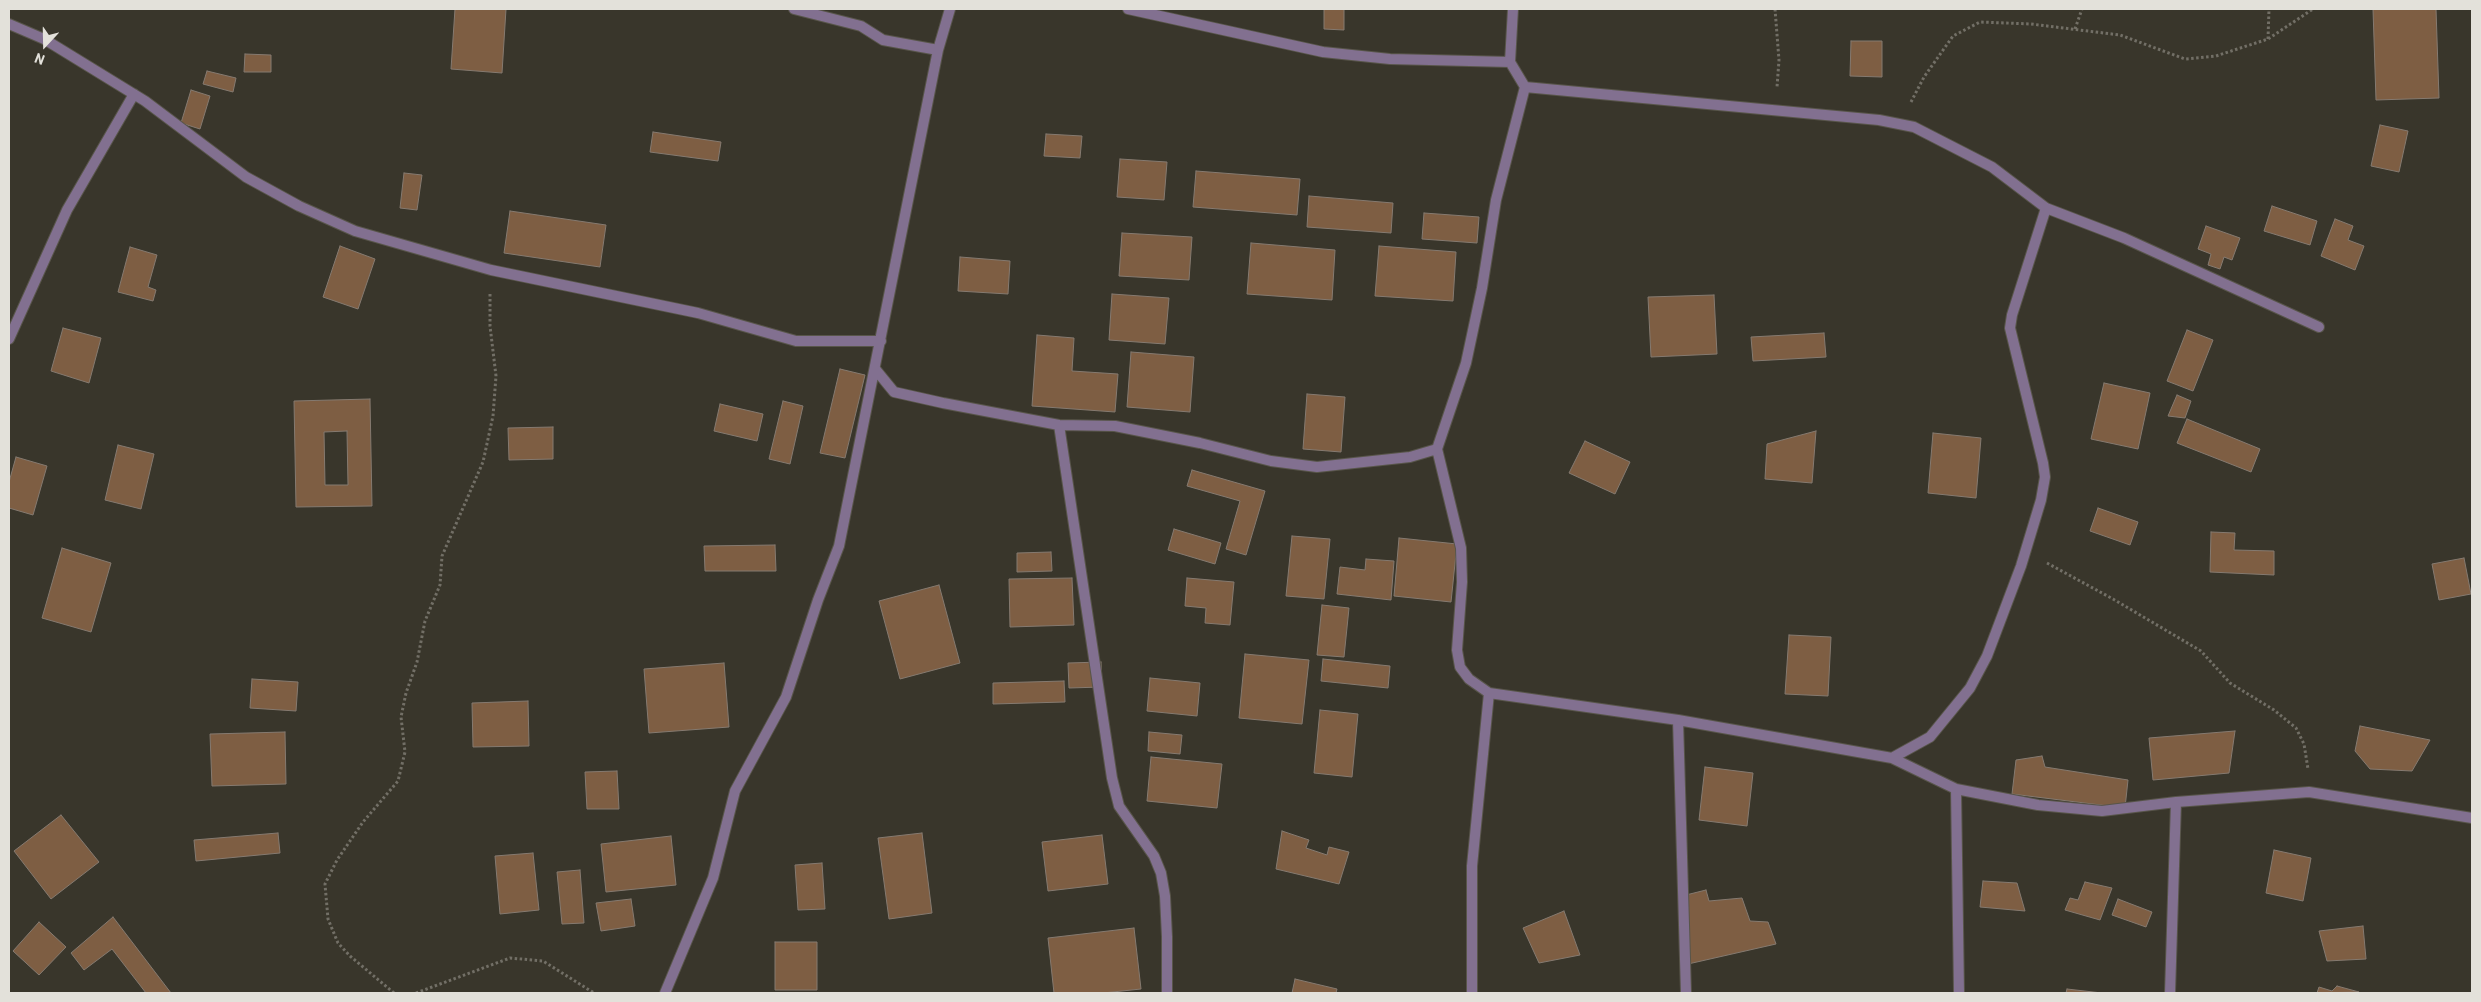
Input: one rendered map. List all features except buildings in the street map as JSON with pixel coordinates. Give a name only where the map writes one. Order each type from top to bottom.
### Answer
[{"type":"street","points":[[794,9],[861,26],[883,40],[938,50]]},
{"type":"street","points":[[665,993],[713,878],[735,791],[786,697],[818,600],[839,546],[876,370],[938,50],[950,9]]},
{"type":"street","points":[[1128,9],[1324,52],[1390,59],[1510,62]]},
{"type":"street","points":[[1514,9],[1510,62],[1525,87],[1496,200],[1482,288],[1466,363],[1437,449],[1461,548],[1462,582],[1457,650],[1460,667],[1470,679],[1490,693],[1678,720],[1892,758],[1956,789],[2038,805],[2102,811],[2176,802],[2309,792],[2472,818]]},
{"type":"street","points":[[9,24],[44,39],[134,94],[246,177],[299,206],[355,230],[491,270],[698,313],[796,341],[881,341]]},
{"type":"street","points":[[1525,87],[1880,120],[1914,127],[1992,167],[2046,208],[2124,238],[2319,326]]},
{"type":"street","points":[[9,339],[67,210],[134,94]]},
{"type":"street","points":[[1892,758],[1930,737],[1970,688],[1987,656],[2021,566],[2041,500],[2045,477],[2010,328],[2012,315],[2046,208]]},
{"type":"street","points":[[876,370],[894,392],[1060,425],[1115,426],[1200,443],[1271,461],[1318,467],[1410,457],[1437,449]]},
{"type":"street","points":[[1060,425],[1112,778],[1119,806],[1154,856],[1161,873],[1165,896],[1167,993]]},
{"type":"street","points":[[1472,993],[1472,866],[1490,693]]},
{"type":"street","points":[[1678,720],[1686,993]]},
{"type":"street","points":[[1956,789],[1959,993]]},
{"type":"street","points":[[2170,993],[2176,802]]},
{"type":"path","points":[[1775,9],[1779,60],[1775,110]]},
{"type":"path","points":[[2075,29],[2082,9]]},
{"type":"path","points":[[2268,39],[2269,9]]},
{"type":"path","points":[[1899,124],[1924,77],[1953,36],[1980,22],[2032,24],[2120,35],[2185,59],[2216,56],[2268,39],[2313,9]]},
{"type":"path","points":[[394,993],[350,956],[338,943],[328,919],[325,884],[337,860],[363,822],[398,782],[405,752],[401,717],[406,692],[417,662],[425,621],[440,585],[442,556],[483,462],[493,416],[496,376],[490,326],[491,270]]},
{"type":"path","points":[[2024,551],[2113,599],[2201,651],[2230,683],[2274,710],[2296,728],[2304,744],[2308,761],[2309,792]]},
{"type":"path","points":[[416,993],[510,958],[543,961],[594,993]]}]
